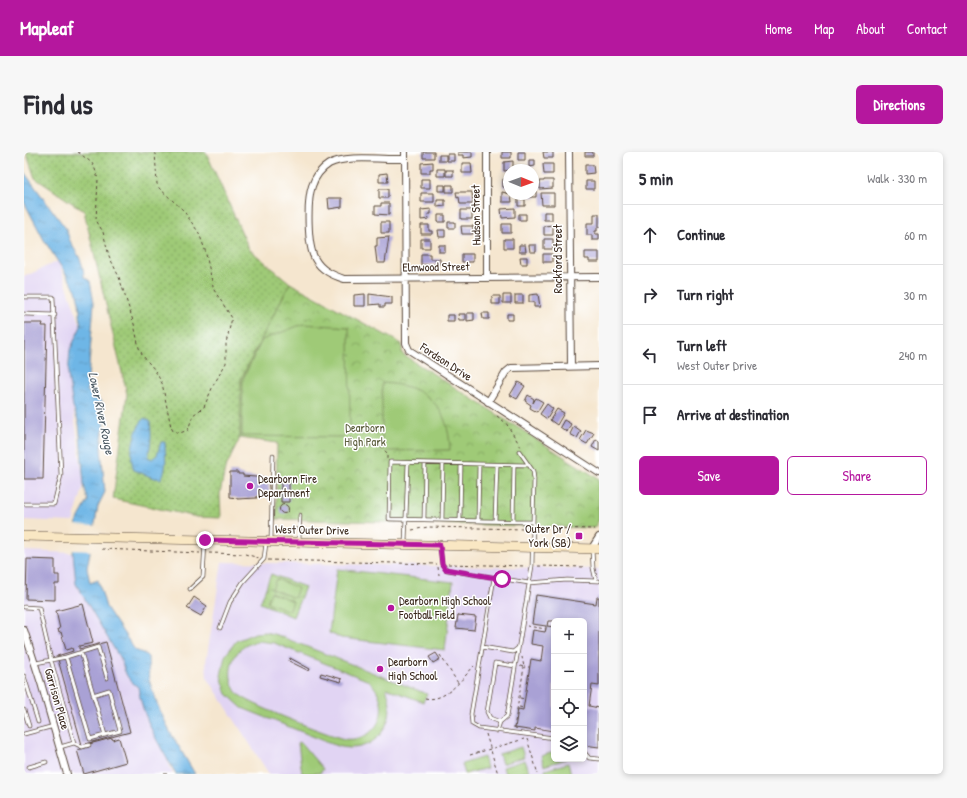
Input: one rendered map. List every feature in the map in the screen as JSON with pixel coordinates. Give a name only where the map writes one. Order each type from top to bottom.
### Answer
[{"type":"main road","name":"West Outer Drive","points":[[24,536],[596,548]]},
{"type":"street","name":"Hudson Street","points":[[486,152],[487,278]]},
{"type":"street","name":"Rockford Street","points":[[568,152],[571,366]]},
{"type":"street","name":"Elmwood Street","points":[[405,155],[348,159],[329,164],[320,172],[312,185],[309,225],[312,252],[319,264],[328,272],[344,279],[599,277]]},
{"type":"street","name":"Fordson Drive","points":[[405,155],[406,343],[409,350],[599,473]]},
{"type":"street","points":[[488,402],[506,372],[511,368],[599,366]]},
{"type":"street","points":[[596,548],[599,537]]},
{"type":"street","name":"Garrison Place","points":[[24,630],[54,726],[67,774]]},
{"type":"lane","points":[[24,296],[53,297],[61,475],[54,504],[24,504]]},
{"type":"lane","points":[[24,314],[55,315]]},
{"type":"lane","points":[[497,731],[500,722],[507,716],[529,583],[533,547],[533,471],[519,451]]},
{"type":"lane","points":[[220,628],[230,602],[243,582],[264,559],[268,542],[273,455]]},
{"type":"lane","points":[[528,465],[390,462],[389,519],[533,522]]},
{"type":"lane","points":[[405,544],[408,463]]},
{"type":"lane","points":[[424,519],[425,463]]},
{"type":"lane","points":[[442,520],[443,464]]},
{"type":"lane","points":[[460,520],[462,464]]},
{"type":"lane","points":[[478,520],[479,464]]},
{"type":"lane","points":[[495,521],[497,465]]},
{"type":"lane","points":[[513,521],[514,465]]},
{"type":"lane","points":[[299,542],[300,515]]},
{"type":"lane","points":[[190,589],[203,577],[205,540]]},
{"type":"lane","points":[[440,545],[442,564],[445,569],[529,583],[567,580],[597,581],[593,568],[596,548]]},
{"type":"lane","points":[[494,578],[471,714],[472,724],[484,729],[551,738]]},
{"type":"lane","points":[[24,607],[39,608],[51,660],[74,743]]},
{"type":"lane","points":[[482,647],[513,652],[518,648]]},
{"type":"lane","points":[[35,664],[98,648],[107,678]]},
{"type":"lane","points":[[81,652],[105,735]]},
{"type":"lane","points":[[66,657],[90,739],[120,731],[109,690],[93,695]]},
{"type":"lane","points":[[500,722],[490,718],[487,712],[495,663],[515,666]]},
{"type":"lane","points":[[24,676],[38,722]]},
{"type":"lane","points":[[24,710],[29,726]]},
{"type":"lane","points":[[24,734],[54,726]]},
{"type":"lane","points":[[60,747],[74,743],[82,747],[89,745]]},
{"type":"lane","points":[[587,756],[589,758],[599,759]]},
{"type":"lane","points":[[29,767],[46,762]]},
{"type":"path","points":[[78,152],[92,163],[95,169],[98,179],[96,220],[103,232],[109,256],[119,277],[134,324],[139,348],[162,383],[171,427],[173,430],[180,433],[188,430],[192,415],[204,407],[213,386],[224,367],[232,318],[230,313],[220,302],[214,290],[205,250],[199,233],[189,216],[159,188],[157,184],[155,152]]},
{"type":"path","points":[[350,437],[359,446],[380,445],[387,452],[387,459],[390,462]]},
{"type":"path","points":[[412,530],[428,527],[525,529],[527,533],[533,533]]},
{"type":"path","points":[[538,528],[595,529]]},
{"type":"path","points":[[102,549],[246,554],[264,559],[438,564],[438,575]]},
{"type":"path","points":[[446,564],[527,566]]},
{"type":"path","points":[[538,566],[586,567]]},
{"type":"path","points":[[527,626],[546,629]]},
{"type":"path","points":[[440,655],[458,683]]},
{"type":"path","points":[[514,733],[524,666],[522,656],[517,657]]},
{"type":"path","points":[[425,698],[432,700],[440,698],[458,683],[480,658]]},
{"type":"path","points":[[524,666],[530,667]]},
{"type":"path","points":[[519,698],[525,699]]},
{"type":"path","points":[[518,707],[524,708]]},
{"type":"path","points":[[484,729],[498,774]]},
{"type":"path","points":[[525,735],[538,774]]},
{"type":"path","points":[[470,756],[527,739]]},
{"type":"shaded area","points":[[58,261],[81,326],[73,407],[84,485],[73,522],[24,520],[24,277]]},
{"type":"shaded area","points":[[24,551],[73,553],[138,687],[173,774],[24,774]]},
{"type":"shaded area","name":"Dearborn High School","points":[[222,562],[599,569],[599,774],[269,774],[207,677],[206,662]]},
{"type":"green space","points":[[26,152],[206,152],[249,249],[290,283],[241,379],[240,438],[225,469],[220,494],[221,518],[197,517],[113,499],[127,394],[84,211],[35,178]]},
{"type":"green space","name":"Dearborn High Park","points":[[290,283],[402,344],[402,354],[599,479],[599,520],[594,528],[276,519],[277,443],[240,438],[241,379]]},
{"type":"green space","points":[[303,324],[349,327],[350,430],[343,437],[242,436],[243,379],[262,340]]},
{"type":"green space","points":[[382,383],[411,388],[423,393],[432,401],[440,410],[445,421],[449,435],[450,450],[387,451],[382,446]]},
{"type":"green space","name":"Dearborn High School Football Field","points":[[337,569],[453,582],[445,650],[341,638],[329,633]]},
{"type":"green space","points":[[271,574],[305,587],[293,617],[260,603]]},
{"type":"green space","points":[[276,579],[298,588],[294,598],[272,589]]},
{"type":"green space","points":[[271,592],[293,601],[289,611],[267,602]]},
{"type":"green space","points":[[265,632],[277,635],[427,694],[423,702],[386,688],[390,713],[387,724],[381,734],[373,741],[363,746],[351,748],[337,746],[242,708],[227,694],[221,676],[225,656],[236,641],[255,633]],"holes":[[[258,641],[274,643],[369,681],[377,691],[381,701],[379,720],[374,729],[366,735],[356,739],[344,739],[271,711],[255,704],[237,693],[232,683],[231,668],[233,659],[238,652],[245,646]]]},
{"type":"green space","points":[[300,742],[323,769],[320,773],[302,774],[298,743]]},
{"type":"green space","points":[[521,747],[524,757],[502,764],[499,754]]},
{"type":"green space","points":[[551,753],[551,762],[557,762],[544,766],[541,756]]},
{"type":"green space","points":[[484,757],[487,768],[465,774],[462,764]]},
{"type":"green space","points":[[525,760],[529,771],[517,774],[505,774],[503,767]]},
{"type":"green space","points":[[568,763],[571,774],[546,774],[545,770]]},
{"type":"water","name":"Lower River Rouge","points":[[24,172],[67,230],[81,262],[84,277],[90,281],[94,303],[87,391],[102,402],[104,422],[101,448],[105,492],[98,506],[87,568],[90,583],[98,580],[106,607],[135,650],[145,654],[148,657],[149,679],[155,699],[169,730],[195,774],[176,774],[148,722],[140,699],[138,687],[127,676],[122,662],[76,584],[73,553],[77,521],[88,501],[84,485],[79,424],[73,407],[68,375],[70,350],[81,326],[79,302],[76,290],[44,240],[24,202]]},
{"type":"water","points":[[144,418],[150,421],[151,426],[151,439],[148,457],[152,459],[157,455],[161,442],[165,442],[165,470],[161,479],[154,478],[134,470],[132,464],[133,443],[137,429]]},
{"type":"pier","points":[[75,525],[96,526],[92,551],[71,550]]},
{"type":"building","points":[[423,152],[434,152],[434,158],[423,158]]},
{"type":"building","points":[[458,152],[472,152],[472,157],[463,158],[463,155],[458,155]]},
{"type":"building","points":[[502,152],[511,152],[511,158],[502,158]]},
{"type":"building","points":[[518,152],[525,152],[525,160],[518,160]]},
{"type":"building","points":[[543,152],[553,152],[553,158],[544,158]]},
{"type":"building","points":[[585,152],[593,152],[593,156],[585,156]]},
{"type":"building","points":[[447,154],[454,154],[454,161],[447,161]]},
{"type":"building","points":[[439,155],[446,155],[446,161],[439,161]]},
{"type":"building","points":[[529,160],[535,160],[535,164],[529,164]]},
{"type":"building","points":[[513,161],[513,164],[504,164],[504,162]]},
{"type":"building","points":[[433,162],[433,169],[430,169],[430,173],[421,173],[421,163]]},
{"type":"building","points":[[462,163],[471,163],[472,173],[462,173]]},
{"type":"building","points":[[543,164],[553,164],[553,174],[544,174]]},
{"type":"building","points":[[585,165],[593,165],[594,173],[585,174]]},
{"type":"building","points":[[437,169],[445,169],[445,176],[437,176]]},
{"type":"building","points":[[446,170],[453,170],[453,176],[446,176]]},
{"type":"building","points":[[387,173],[388,182],[379,182],[379,174]]},
{"type":"building","points":[[421,179],[430,179],[430,188],[421,188]]},
{"type":"building","points":[[553,180],[553,188],[540,189],[540,181]]},
{"type":"building","points":[[586,181],[594,181],[594,189],[586,189]]},
{"type":"building","points":[[438,185],[445,185],[445,191],[438,191]]},
{"type":"building","points":[[446,185],[453,185],[453,192],[446,192]]},
{"type":"building","points":[[379,189],[388,189],[388,198],[379,198]]},
{"type":"building","points":[[456,192],[472,192],[473,204],[460,204],[459,197],[457,198]]},
{"type":"building","points":[[502,192],[503,200],[512,200],[512,202],[502,202]]},
{"type":"building","points":[[421,193],[434,193],[434,202],[421,202]]},
{"type":"building","points":[[541,193],[554,193],[554,205],[542,205]]},
{"type":"building","points":[[328,198],[342,198],[342,207],[329,209]]},
{"type":"building","points":[[437,200],[445,200],[445,206],[437,207]]},
{"type":"building","points":[[518,200],[525,200],[525,206],[518,206]]},
{"type":"building","points":[[381,203],[389,203],[389,215],[375,214],[375,206],[381,206]]},
{"type":"building","points":[[515,208],[515,217],[502,218],[501,209]]},
{"type":"building","points":[[431,209],[431,214],[428,214],[429,219],[421,220],[421,210]]},
{"type":"building","points":[[461,210],[472,210],[472,219],[461,219]]},
{"type":"building","points":[[544,212],[552,212],[552,220],[544,220]]},
{"type":"building","points":[[519,214],[526,214],[526,220],[519,220]]},
{"type":"building","points":[[594,214],[599,214],[599,227],[597,227],[595,234],[599,234],[599,240],[592,240],[592,235],[587,235],[587,223],[594,223]]},
{"type":"building","points":[[438,215],[445,215],[445,222],[438,222]]},
{"type":"building","points":[[381,222],[389,222],[389,233],[381,233]]},
{"type":"building","points":[[448,222],[455,222],[455,228],[448,228]]},
{"type":"building","points":[[502,224],[511,224],[511,233],[502,233]]},
{"type":"building","points":[[421,225],[429,225],[429,231],[432,231],[432,234],[421,234]]},
{"type":"building","points":[[553,225],[553,235],[544,235],[544,226]]},
{"type":"building","points":[[461,226],[473,226],[473,234],[462,234]]},
{"type":"building","points":[[438,230],[445,230],[445,237],[439,237]]},
{"type":"building","points":[[389,237],[385,263],[377,263],[375,246],[377,246],[377,238]]},
{"type":"building","points":[[421,239],[430,239],[430,248],[421,248]]},
{"type":"building","points":[[504,239],[513,239],[513,248],[504,248]]},
{"type":"building","points":[[544,239],[553,239],[553,249],[544,249]]},
{"type":"building","points":[[439,245],[445,245],[445,252],[439,252]]},
{"type":"building","points":[[519,245],[525,245],[526,252],[519,252]]},
{"type":"building","points":[[529,245],[536,245],[536,252],[530,252]]},
{"type":"building","points":[[585,252],[599,252],[599,262],[589,262],[589,259],[585,259]]},
{"type":"building","points":[[421,254],[430,254],[430,259],[440,259],[440,264],[421,265]]},
{"type":"building","points":[[462,254],[473,254],[473,262],[462,262]]},
{"type":"building","points":[[543,254],[552,254],[552,262],[543,262]]},
{"type":"building","points":[[520,257],[527,257],[527,264],[521,264]]},
{"type":"building","points":[[365,294],[365,306],[354,306],[354,295]]},
{"type":"building","points":[[369,294],[392,297],[392,304],[385,304],[385,307],[380,307],[380,304],[369,305]]},
{"type":"building","points":[[538,294],[540,307],[534,307],[534,302],[529,302],[529,295]]},
{"type":"building","points":[[503,295],[511,295],[511,303],[503,303]]},
{"type":"building","points":[[515,295],[523,295],[523,303],[515,303]]},
{"type":"building","points":[[492,296],[500,296],[500,304],[492,304]]},
{"type":"building","points":[[467,313],[474,313],[474,320],[467,321]]},
{"type":"building","points":[[482,313],[489,313],[489,319],[483,319]]},
{"type":"building","points":[[458,314],[465,314],[465,320],[459,320]]},
{"type":"building","points":[[507,314],[513,314],[513,320],[507,320]]},
{"type":"building","points":[[447,315],[454,315],[454,321],[447,321]]},
{"type":"building","points":[[24,323],[43,323],[42,326],[47,326],[43,479],[24,479]]},
{"type":"building","points":[[518,382],[525,386],[517,399],[510,395]]},
{"type":"building","points":[[528,395],[534,399],[533,403],[536,398],[543,402],[537,412],[530,408],[531,405],[525,401]]},
{"type":"building","points":[[547,404],[553,409],[547,419],[540,414]]},
{"type":"building","points":[[557,409],[564,413],[557,425],[550,420]]},
{"type":"building","points":[[564,420],[571,424],[567,432],[560,427]]},
{"type":"building","points":[[574,426],[581,431],[577,438],[570,434]]},
{"type":"building","points":[[586,430],[594,433],[587,444],[580,440]]},
{"type":"building","points":[[596,439],[599,441],[599,451],[592,447]]},
{"type":"building","name":"Dearborn Fire Department","points":[[230,472],[238,472],[238,474],[243,474],[243,476],[268,478],[270,498],[267,498],[267,496],[237,499],[230,497]]},
{"type":"building","points":[[281,479],[289,479],[289,502],[281,502]]},
{"type":"building","points":[[282,505],[286,505],[288,509],[286,513],[282,513],[280,511],[280,507]]},
{"type":"building","points":[[27,559],[55,560],[55,575],[59,575],[59,584],[55,584],[55,600],[26,599]]},
{"type":"building","points":[[536,595],[596,604],[597,597],[599,597],[599,686],[592,685],[589,706],[599,708],[599,747],[587,745],[587,618],[551,618],[551,621],[548,621],[547,626],[551,627],[551,731],[535,728],[535,731],[515,728],[518,709],[523,710],[531,659],[541,661],[543,646],[531,644],[533,630],[545,632],[546,626],[532,624]]},
{"type":"building","points":[[194,597],[207,606],[201,616],[187,608]]},
{"type":"building","points":[[83,604],[93,643],[79,646],[79,649],[106,642],[130,732],[82,745],[57,656],[73,651],[72,648],[66,650],[61,632],[59,633],[58,629],[60,629],[56,611]]},
{"type":"building","points":[[458,615],[476,617],[474,630],[456,628]]},
{"type":"building","points":[[436,653],[440,659],[433,663],[429,657]]},
{"type":"building","points":[[290,658],[310,669],[309,671],[289,661]]},
{"type":"building","points":[[321,673],[342,679],[341,682],[320,676]]},
{"type":"building","points":[[112,738],[113,740],[119,738],[126,762],[84,774],[77,750],[89,747],[89,744]]},
{"type":"place","name":"Dearborn Fire Department","points":[[250,486]]},
{"type":"place","name":"Outer Dr / York (SB)","points":[[579,536]]},
{"type":"place","name":"Dearborn High School Football Field","points":[[391,608]]},
{"type":"place","name":"Dearborn High School","points":[[380,669]]},
{"type":"route","points":[[205,540],[440,545],[442,564],[445,569],[502,579]]}]
